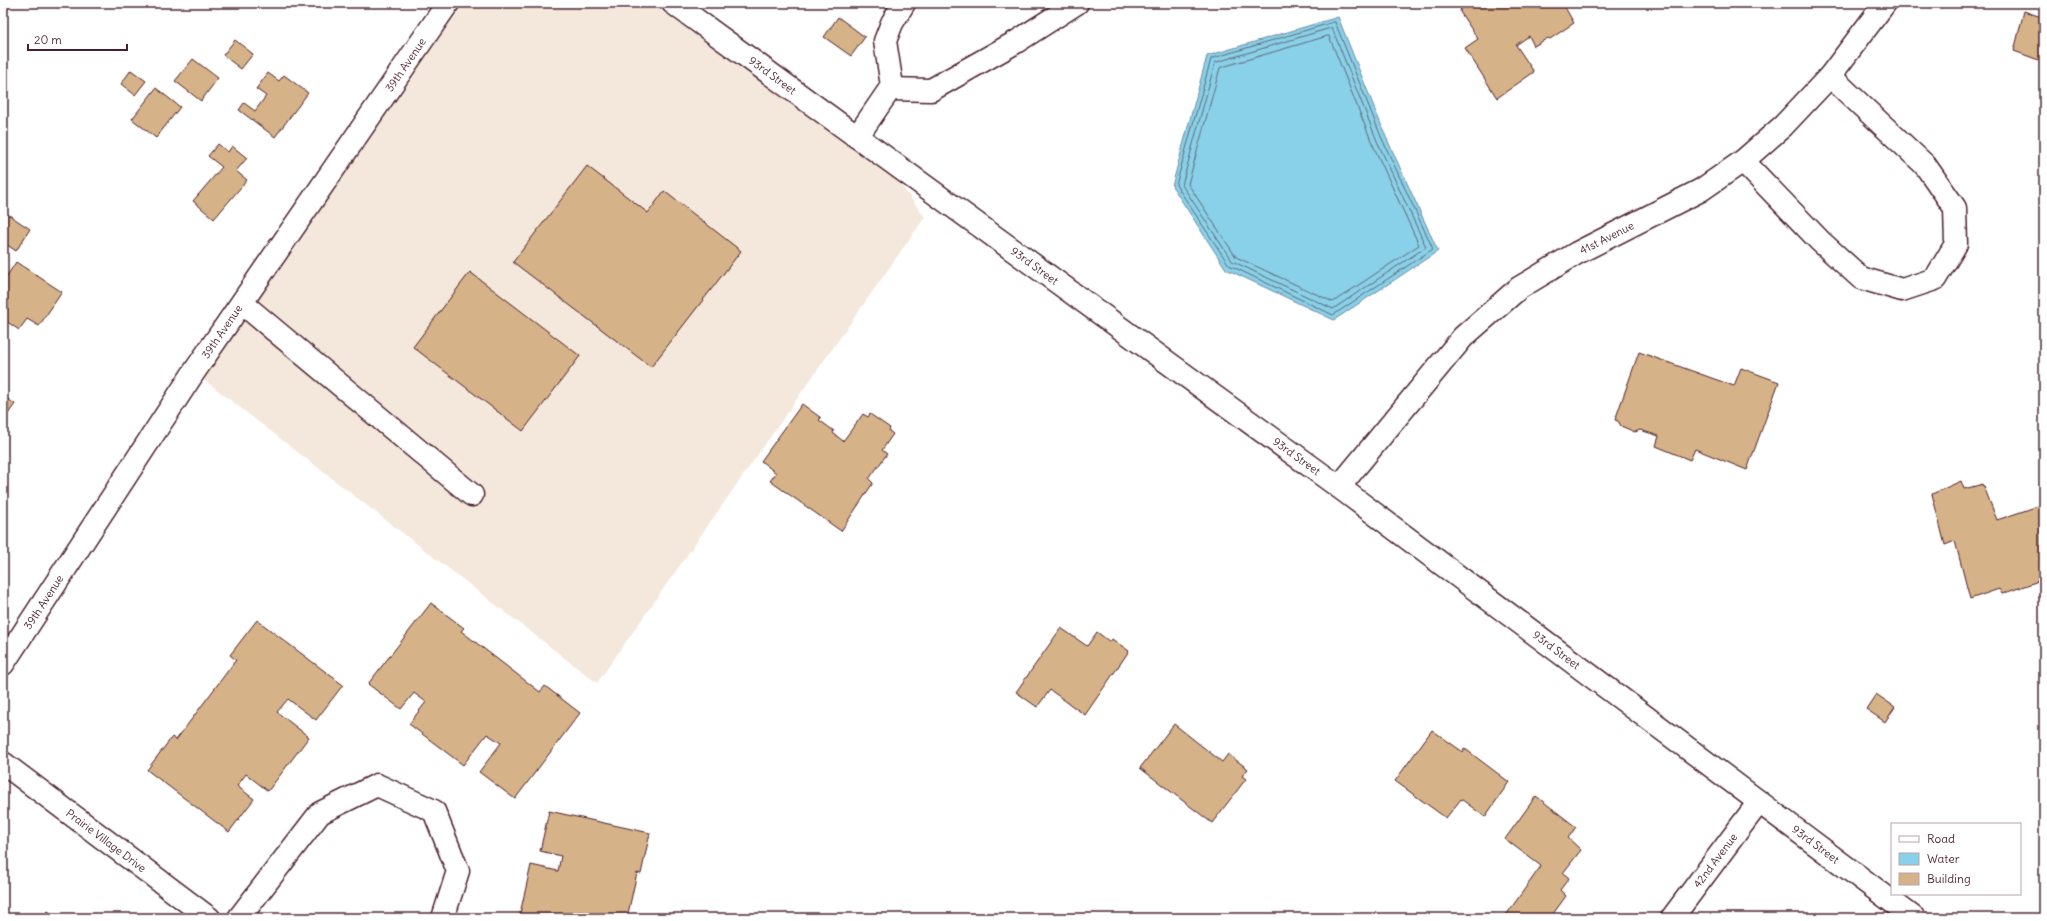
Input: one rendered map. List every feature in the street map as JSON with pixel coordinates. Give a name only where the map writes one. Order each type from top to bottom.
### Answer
[{"type":"street","name":"39th Avenue","points":[[3,664],[242,303],[448,3]]},
{"type":"street","name":"93rd Street","points":[[673,3],[1339,487],[1914,918]]},
{"type":"street","points":[[857,137],[892,86],[885,41],[892,23],[904,3]]},
{"type":"street","points":[[890,89],[931,90],[1016,42],[1077,3]]},
{"type":"street","name":"41st Avenue","points":[[1339,487],[1463,336],[1519,288],[1577,253],[1701,190],[1743,161],[1783,126],[1830,76],[1885,3]]},
{"type":"street","points":[[1743,161],[1820,241],[1861,278],[1902,290],[1935,279],[1956,244],[1955,208],[1925,165],[1830,76]]},
{"type":"street","points":[[242,303],[472,495]]},
{"type":"street","name":"Prairie Village Drive","points":[[3,763],[209,918]]},
{"type":"street","points":[[239,918],[320,813],[377,785],[434,811],[458,871],[443,918]]},
{"type":"street","name":"42nd Avenue","points":[[1672,918],[1759,802]]},
{"type":"shaded area","points":[[448,3],[673,3],[873,149],[925,217],[597,683],[194,372]]},
{"type":"water","points":[[1338,17],[1386,137],[1438,251],[1334,320],[1226,269],[1172,186],[1207,56]]},
{"type":"building","points":[[1462,3],[1564,3],[1563,4],[1574,23],[1550,39],[1548,38],[1534,46],[1529,36],[1516,45],[1534,72],[1497,98],[1465,48],[1478,39],[1460,12]]},
{"type":"building","points":[[2024,11],[2044,18],[2044,62],[2014,51]]},
{"type":"building","points":[[838,17],[865,37],[851,56],[824,37]]},
{"type":"building","points":[[235,40],[253,54],[241,69],[223,55]]},
{"type":"building","points":[[193,59],[218,78],[201,101],[175,81]]},
{"type":"building","points":[[131,70],[146,81],[135,95],[121,84]]},
{"type":"building","points":[[268,73],[279,81],[284,75],[308,93],[275,137],[239,110],[244,103],[255,111],[266,96],[256,89]]},
{"type":"building","points":[[156,88],[180,107],[156,138],[132,119]]},
{"type":"building","points":[[218,144],[228,152],[232,146],[247,158],[236,171],[247,180],[214,219],[193,201],[222,167],[208,156]]},
{"type":"building","points":[[587,166],[648,213],[664,191],[741,251],[651,367],[513,262]]},
{"type":"building","points":[[3,211],[30,229],[16,251],[3,242]]},
{"type":"building","points":[[16,262],[62,292],[39,326],[27,319],[19,330],[3,319],[3,282]]},
{"type":"building","points":[[470,272],[580,356],[523,431],[413,347]]},
{"type":"building","points":[[1639,352],[1734,386],[1741,368],[1779,382],[1747,470],[1695,449],[1690,460],[1656,446],[1659,436],[1640,430],[1635,432],[1621,426],[1618,421],[1615,420]]},
{"type":"building","points":[[3,396],[15,404],[3,421]]},
{"type":"building","points":[[802,404],[821,418],[819,420],[834,431],[833,433],[843,441],[863,414],[868,417],[870,414],[890,428],[889,431],[893,434],[882,450],[887,454],[869,479],[873,483],[841,531],[770,481],[776,473],[761,461]]},
{"type":"building","points":[[1961,481],[1964,489],[1983,484],[1997,520],[2044,504],[2044,579],[2002,594],[1999,589],[1970,599],[1955,541],[1945,545],[1932,494]]},
{"type":"building","points":[[431,603],[464,628],[461,631],[540,692],[545,686],[580,713],[515,799],[479,772],[501,743],[487,734],[463,765],[409,724],[426,702],[414,693],[401,709],[368,684]]},
{"type":"building","points":[[257,620],[343,685],[316,720],[288,699],[277,712],[309,737],[268,791],[246,774],[237,786],[254,799],[229,832],[147,770],[172,737],[176,740],[236,660],[230,655]]},
{"type":"building","points":[[1061,628],[1087,646],[1097,632],[1110,642],[1112,639],[1129,651],[1085,715],[1050,690],[1037,707],[1016,692]]},
{"type":"building","points":[[1876,694],[1895,707],[1885,722],[1866,709]]},
{"type":"building","points":[[1174,724],[1222,762],[1228,754],[1248,769],[1242,776],[1246,779],[1212,823],[1140,768]]},
{"type":"building","points":[[1432,730],[1463,752],[1464,748],[1509,782],[1485,817],[1461,799],[1446,818],[1395,781]]},
{"type":"building","points":[[1536,796],[1576,827],[1568,838],[1581,850],[1563,873],[1569,878],[1560,890],[1566,896],[1550,918],[1504,918],[1541,866],[1505,839]]},
{"type":"building","points":[[549,811],[650,833],[641,874],[637,873],[627,918],[519,918],[531,865],[558,871],[561,856],[540,851]]},
{"type":"building","points":[[48,911],[58,918],[41,918]]}]
